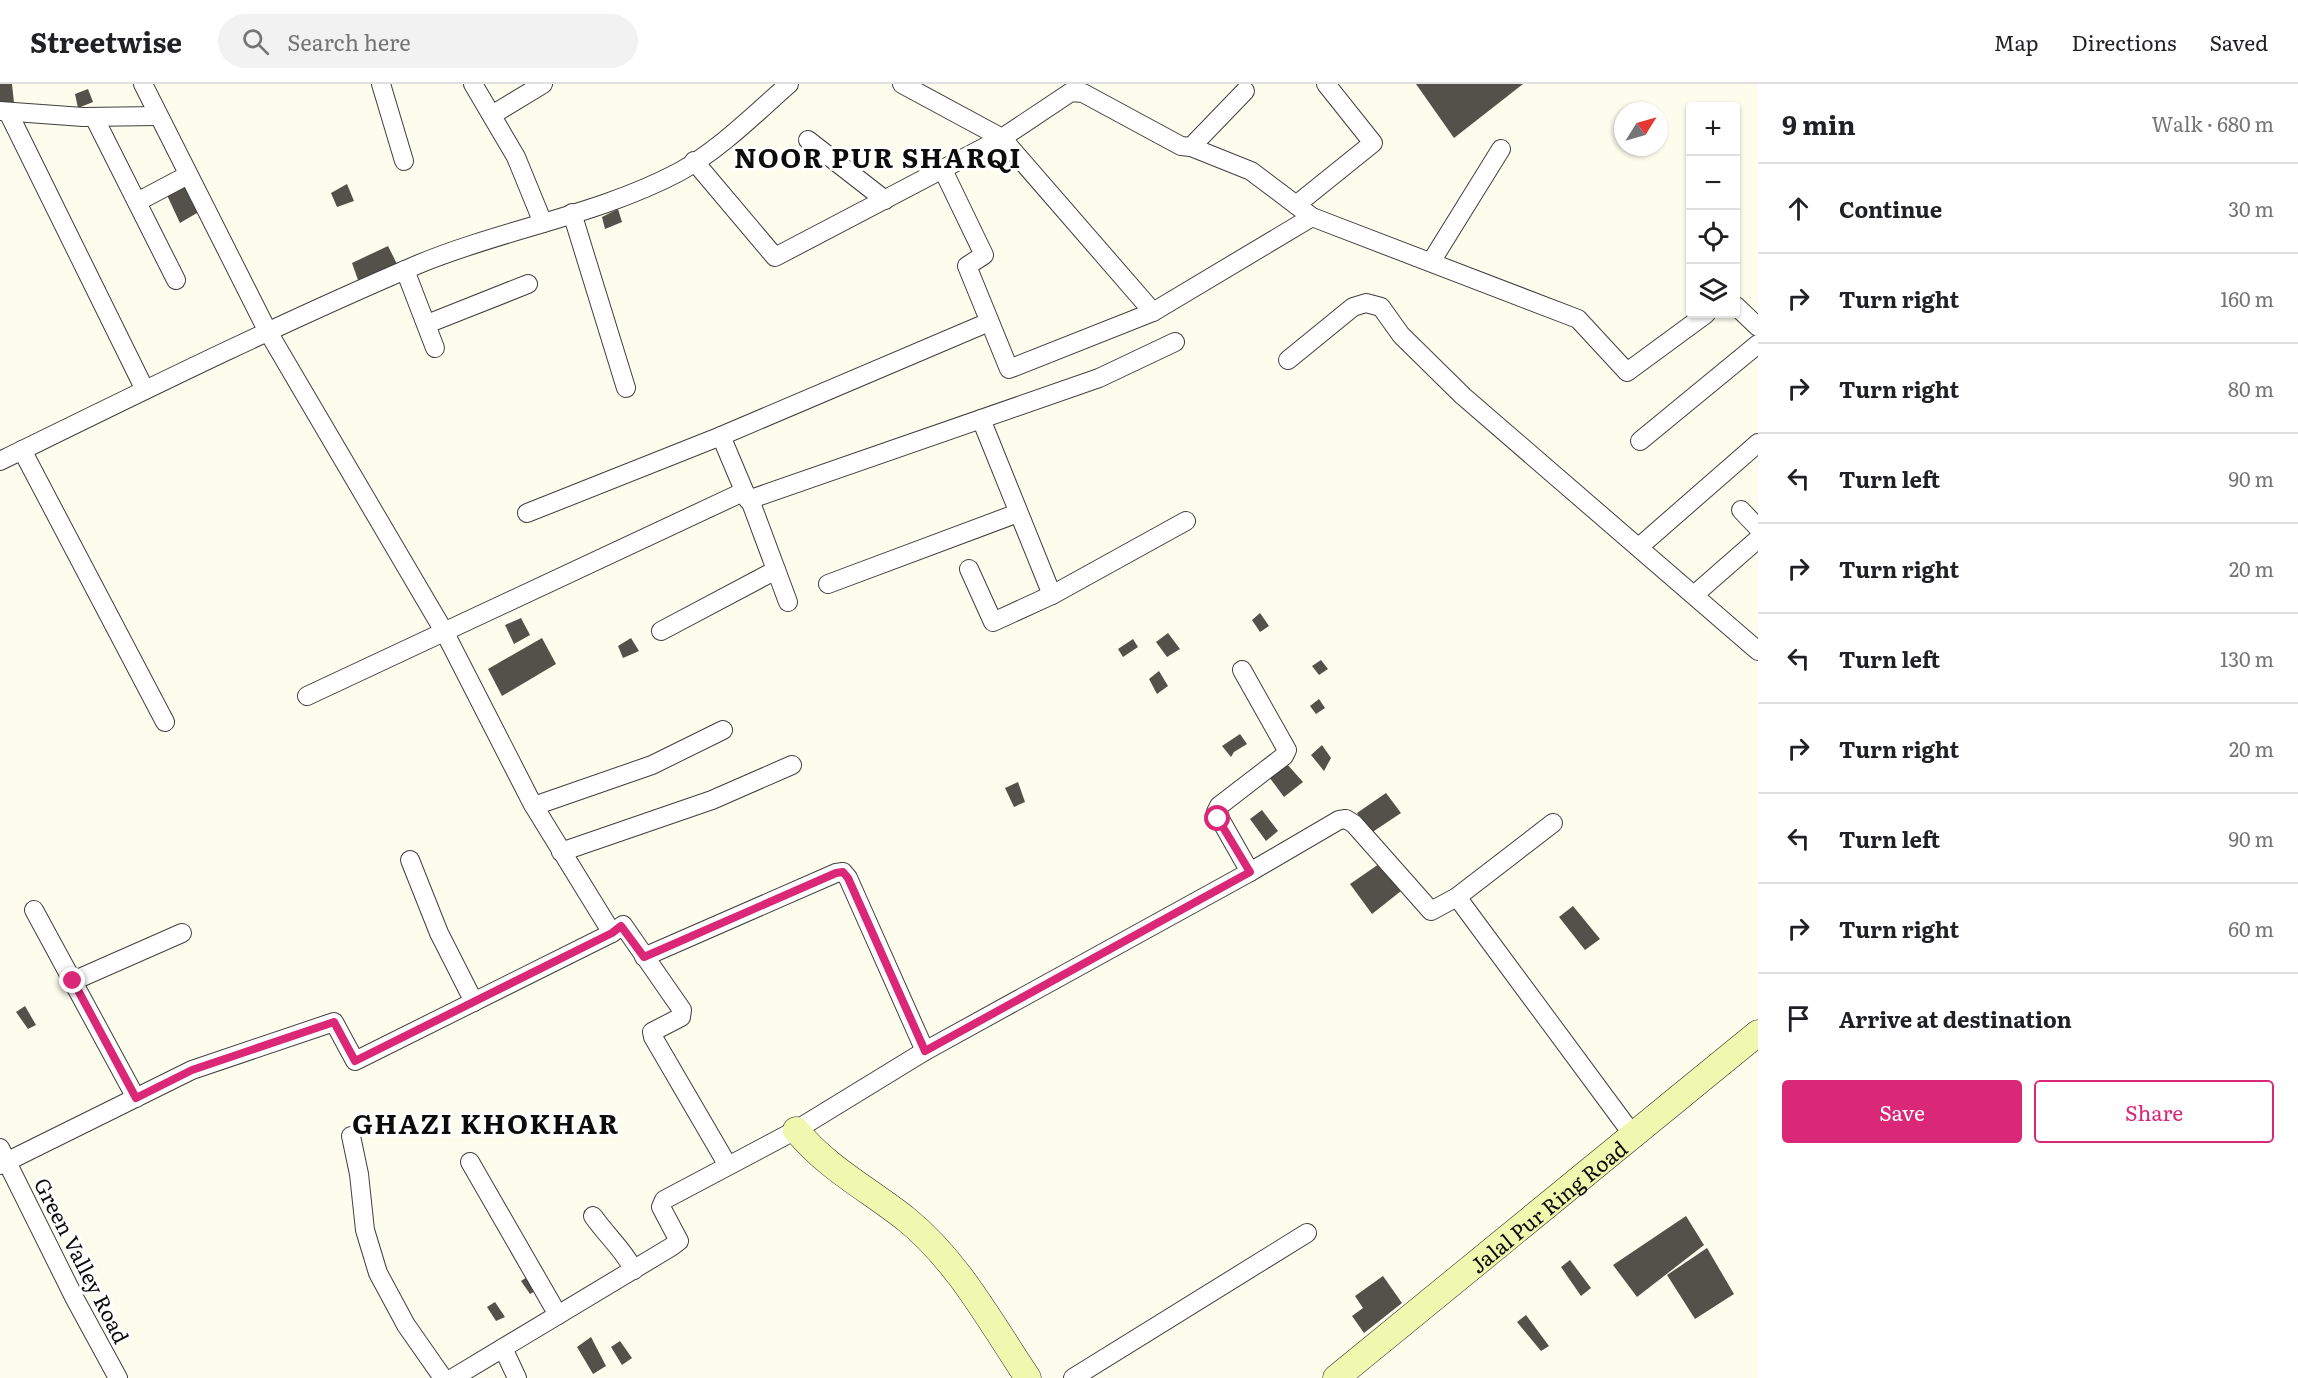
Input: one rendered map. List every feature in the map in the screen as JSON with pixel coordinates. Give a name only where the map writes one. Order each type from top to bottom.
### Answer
[{"type":"main road","name":"Jalal Pur Ring Road","points":[[1336,1378],[1758,1033]]},
{"type":"main road","points":[[796,1130],[814,1153],[905,1218],[947,1258],[1028,1378]]},
{"type":"street","points":[[143,84],[267,330],[445,633],[534,806],[612,933]]},
{"type":"street","points":[[381,84],[404,161]]},
{"type":"street","points":[[473,84],[516,157],[543,222]]},
{"type":"street","points":[[492,115],[543,84]]},
{"type":"street","points":[[0,461],[267,330],[405,270],[610,201],[680,172],[732,134],[789,84]]},
{"type":"street","points":[[902,84],[1002,138],[1154,312]]},
{"type":"street","points":[[1296,205],[1373,143],[1326,84]]},
{"type":"street","points":[[1191,147],[1245,91]]},
{"type":"street","points":[[694,161],[776,257],[1002,138],[1071,92],[1077,92],[1181,146],[1191,147],[1251,171],[1312,217],[1578,319],[1627,372],[1701,318]]},
{"type":"street","points":[[4,112],[94,117],[158,116]]},
{"type":"street","points":[[4,112],[146,390]]},
{"type":"street","points":[[94,117],[176,280]]},
{"type":"street","points":[[808,140],[885,200]]},
{"type":"street","points":[[1431,262],[1501,149]]},
{"type":"street","points":[[942,170],[984,255],[966,266],[1009,369],[1154,312],[1312,217]]},
{"type":"street","points":[[137,202],[188,175]]},
{"type":"street","points":[[572,213],[626,388]]},
{"type":"street","points":[[405,270],[435,348]]},
{"type":"street","points":[[427,324],[528,284]]},
{"type":"street","points":[[1288,360],[1353,307],[1366,303],[1381,307],[1401,335],[1463,396],[1758,651]]},
{"type":"street","points":[[1740,310],[1758,327]]},
{"type":"street","points":[[527,513],[721,436],[989,322]]},
{"type":"street","points":[[307,696],[747,496],[1099,378],[1175,342]]},
{"type":"street","points":[[1640,441],[1758,344]]},
{"type":"street","points":[[981,419],[1052,595]]},
{"type":"street","points":[[721,436],[788,602]]},
{"type":"street","points":[[1639,547],[1758,443]]},
{"type":"street","points":[[22,450],[165,722]]},
{"type":"street","points":[[1741,510],[1758,528]]},
{"type":"street","points":[[828,584],[1018,513]]},
{"type":"street","points":[[969,569],[993,622],[1052,595],[1186,521]]},
{"type":"street","points":[[1694,595],[1758,538]]},
{"type":"street","points":[[661,631],[776,570]]},
{"type":"street","points":[[1242,670],[1287,750],[1284,756],[1220,806],[1216,812],[1250,872]]},
{"type":"street","points":[[534,806],[652,765],[723,730]]},
{"type":"street","points":[[561,852],[712,800],[792,765]]},
{"type":"street","points":[[453,1378],[679,1241],[661,1207],[664,1200],[727,1164],[796,1130],[925,1051],[1250,872],[1339,819],[1346,819],[1354,824],[1427,910],[1434,910],[1457,897],[1553,824]]},
{"type":"street","points":[[410,860],[440,933],[474,1002]]},
{"type":"street","points":[[644,957],[836,873],[843,872],[848,878],[925,1051]]},
{"type":"street","points":[[1457,897],[1633,1135]]},
{"type":"street","points":[[34,910],[136,1098]]},
{"type":"street","points":[[3,1158],[192,1070],[334,1022],[355,1061],[623,926],[683,1014],[657,1028],[652,1032],[653,1037],[727,1164]]},
{"type":"street","points":[[73,981],[182,933]]},
{"type":"street","points":[[351,1136],[359,1174],[365,1230],[378,1273],[406,1325],[443,1378]]},
{"type":"street","name":"Green Valley Road","points":[[3,1158],[118,1378]]},
{"type":"street","points":[[470,1162],[558,1315]]},
{"type":"street","points":[[593,1216],[609,1238],[622,1248],[634,1270]]},
{"type":"street","points":[[1073,1378],[1307,1233]]},
{"type":"street","points":[[503,1348],[517,1378]]},
{"type":"building","points":[[0,84],[12,84],[14,103],[0,102]]},
{"type":"building","points":[[1416,84],[1523,84],[1454,138]]},
{"type":"building","points":[[88,89],[93,102],[78,108],[75,94]]},
{"type":"building","points":[[187,181],[202,210],[180,223],[166,193]]},
{"type":"building","points":[[347,184],[354,201],[337,207],[331,193]]},
{"type":"building","points":[[618,209],[622,222],[605,229],[602,217]]},
{"type":"building","points":[[388,246],[397,264],[358,280],[352,263]]},
{"type":"building","points":[[1260,613],[1269,626],[1260,632],[1252,620]]},
{"type":"building","points":[[521,618],[530,635],[514,644],[505,625]]},
{"type":"building","points":[[1168,633],[1180,649],[1167,657],[1156,642]]},
{"type":"building","points":[[542,638],[556,664],[502,696],[488,669]]},
{"type":"building","points":[[631,638],[639,651],[623,658],[618,646]]},
{"type":"building","points":[[1133,639],[1138,647],[1123,657],[1118,649]]},
{"type":"building","points":[[1321,660],[1328,669],[1319,675],[1312,666]]},
{"type":"building","points":[[1159,671],[1168,686],[1157,694],[1149,679]]},
{"type":"building","points":[[1319,699],[1325,708],[1316,714],[1310,706]]},
{"type":"building","points":[[1240,734],[1247,744],[1234,752],[1231,757],[1222,746]]},
{"type":"building","points":[[1322,745],[1331,758],[1324,771],[1311,755]]},
{"type":"building","points":[[1286,763],[1303,782],[1284,797],[1269,777]]},
{"type":"building","points":[[1018,782],[1025,802],[1014,807],[1005,788]]},
{"type":"building","points":[[1386,793],[1401,813],[1371,833],[1357,813]]},
{"type":"building","points":[[1262,810],[1278,831],[1266,841],[1250,819]]},
{"type":"building","points":[[1379,864],[1401,891],[1372,914],[1350,884]]},
{"type":"building","points":[[1573,906],[1600,939],[1585,950],[1559,917]]},
{"type":"building","points":[[25,1006],[36,1025],[28,1029],[16,1012]]},
{"type":"building","points":[[1686,1216],[1704,1245],[1637,1297],[1613,1265]]},
{"type":"building","points":[[1707,1248],[1734,1294],[1695,1319],[1667,1275]]},
{"type":"building","points":[[1570,1260],[1591,1288],[1581,1296],[1561,1267]]},
{"type":"building","points":[[530,1275],[539,1289],[530,1294],[521,1281]]},
{"type":"building","points":[[1383,1276],[1402,1303],[1364,1333],[1352,1316],[1363,1308],[1355,1296]]},
{"type":"building","points":[[495,1302],[505,1317],[496,1321],[487,1307]]},
{"type":"building","points":[[1526,1315],[1549,1346],[1541,1351],[1517,1322]]},
{"type":"building","points":[[591,1337],[606,1366],[593,1374],[577,1347]]},
{"type":"building","points":[[620,1341],[632,1358],[622,1365],[611,1347]]},
{"type":"district","name":"NOOR PUR SHARQI","points":[[878,156]]},
{"type":"district","name":"GHAZI KHOKHAR","points":[[486,1122]]},
{"type":"route","points":[[73,981],[136,1098],[192,1070],[334,1022],[355,1061],[612,933],[621,926],[644,957],[836,873],[843,872],[848,878],[925,1051],[1250,872],[1218,819]]}]
